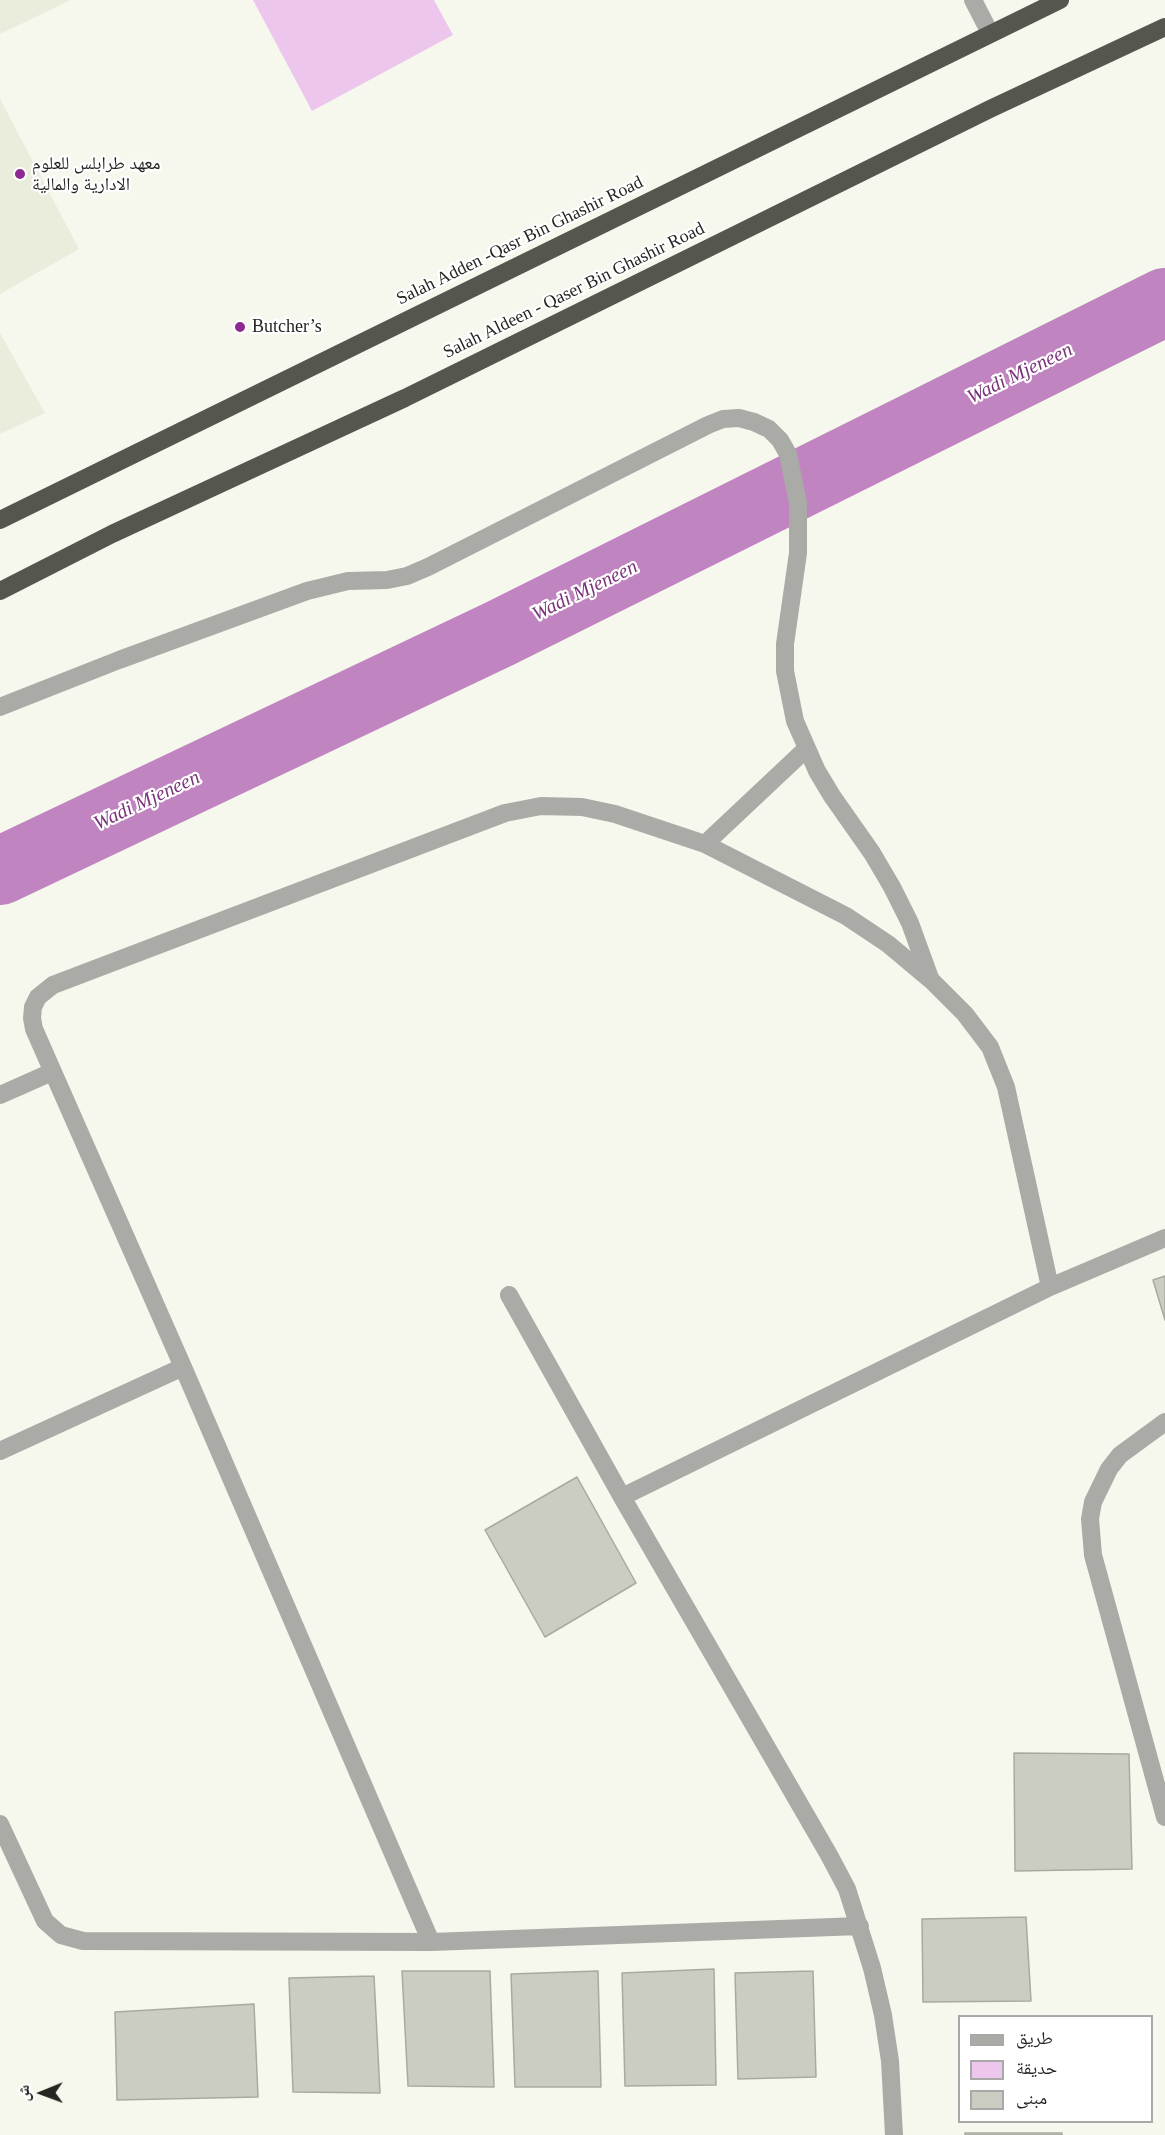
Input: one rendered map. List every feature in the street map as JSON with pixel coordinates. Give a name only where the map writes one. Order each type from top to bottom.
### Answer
[{"type":"highway","name":"Salah Adden -Qasr Bin Ghashir Road","points":[[0,520],[1060,0]]},
{"type":"highway","name":"Salah Aldeen - Qaser Bin Ghashir Road","points":[[0,591],[112,534],[405,398],[990,109],[1165,27]]},
{"type":"street","points":[[973,0],[990,33]]},
{"type":"street","points":[[0,707],[119,660],[307,591],[348,581],[387,580],[407,576],[708,425],[723,419],[739,418],[754,422],[769,429],[780,440],[788,454],[798,503],[798,553],[785,644],[784,671],[795,721],[806,749],[832,796],[872,853],[892,887],[910,923],[931,980]]},
{"type":"street","points":[[705,844],[806,749]]},
{"type":"street","points":[[431,1942],[183,1367],[34,1029],[33,1007],[38,997],[53,984],[505,813],[541,806],[582,807],[615,814],[705,844],[846,916],[888,944],[931,980],[965,1014],[990,1047],[1006,1087],[1050,1287]]},
{"type":"street","points":[[0,1095],[52,1072]]},
{"type":"street","points":[[622,1497],[1050,1287],[1165,1238]]},
{"type":"street","points":[[509,1295],[847,1889],[860,1926],[883,2015],[890,2061],[894,2135]]},
{"type":"street","points":[[0,1451],[183,1367]]},
{"type":"street","points":[[1165,1422],[1120,1455],[1109,1469],[1094,1502],[1090,1520],[1093,1555],[1165,1817]]},
{"type":"street","points":[[0,1824],[45,1921],[61,1935],[83,1941],[431,1942],[860,1926]]},
{"type":"shaded area","points":[[0,0],[71,0],[0,34]]},
{"type":"shaded area","name":"معهد طرابلس للعلوم الادارية والمالية","points":[[0,99],[79,249],[0,294]]},
{"type":"shaded area","points":[[0,333],[45,413],[0,434]]},
{"type":"green space","points":[[253,0],[434,0],[453,35],[312,111]]},
{"type":"building","points":[[1165,1276],[1165,1320],[1153,1280]]},
{"type":"building","points":[[577,1477],[636,1583],[545,1637],[485,1530]]},
{"type":"building","points":[[1014,1753],[1129,1754],[1132,1869],[1015,1871]]},
{"type":"building","points":[[1026,1917],[1031,2001],[923,2002],[922,1919]]},
{"type":"building","points":[[714,1969],[716,2085],[625,2086],[622,1973]]},
{"type":"building","points":[[402,1971],[490,1971],[494,2087],[408,2086]]},
{"type":"building","points":[[598,1971],[601,2087],[515,2087],[511,1974]]},
{"type":"building","points":[[813,1971],[816,2077],[738,2079],[735,1973]]},
{"type":"building","points":[[374,1976],[380,2093],[293,2092],[289,1978]]},
{"type":"building","points":[[254,2004],[258,2097],[117,2100],[115,2012]]},
{"type":"building","points":[[965,2133],[1062,2133],[1062,2135],[965,2135]]},
{"type":"waterway","name":"Wadi Mjeneen","points":[[0,871],[499,634],[1165,302]]},
{"type":"place","name":"معهد طرابلس للعلوم الادارية والمالية","points":[[20,174]]},
{"type":"place","name":"Butcher’s","points":[[240,327]]}]
